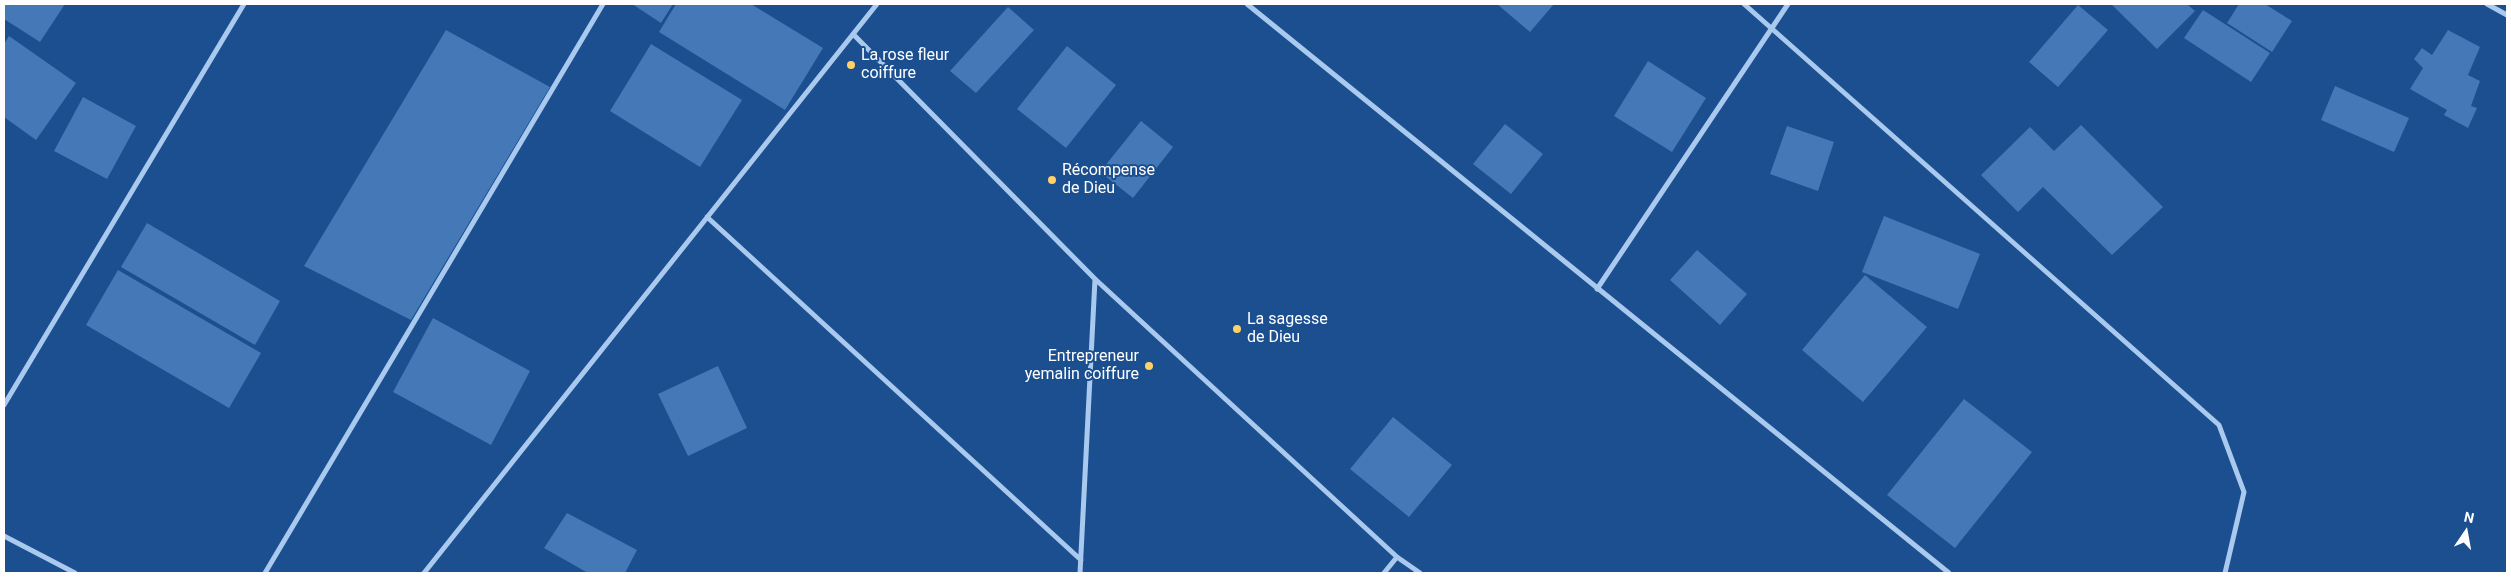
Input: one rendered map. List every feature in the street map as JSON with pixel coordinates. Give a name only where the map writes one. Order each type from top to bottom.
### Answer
[{"type":"street","points":[[4,404],[244,4]]},
{"type":"street","points":[[265,573],[604,4]]},
{"type":"street","points":[[424,573],[877,4]]},
{"type":"street","points":[[1247,4],[1949,573]]},
{"type":"street","points":[[1744,4],[2219,425],[2244,492],[2225,573]]},
{"type":"street","points":[[1597,289],[1788,4]]},
{"type":"street","points":[[2487,4],[2507,15]]},
{"type":"street","points":[[852,34],[1094,279],[1397,557],[1420,573]]},
{"type":"street","points":[[707,217],[1081,560]]},
{"type":"street","points":[[1080,573],[1094,279]]},
{"type":"street","points":[[4,536],[75,573]]},
{"type":"street","points":[[1384,573],[1397,557]]},
{"type":"building","points":[[4,4],[65,4],[40,42],[4,19]]},
{"type":"building","points":[[632,4],[673,4],[661,23]]},
{"type":"building","points":[[676,4],[751,4],[823,48],[785,110],[659,32]]},
{"type":"building","points":[[1497,4],[1554,4],[1530,32]]},
{"type":"building","points":[[2111,4],[2187,4],[2195,11],[2157,49]]},
{"type":"building","points":[[2239,4],[2265,4],[2292,21],[2272,52],[2227,23]]},
{"type":"building","points":[[2078,5],[2108,30],[2058,87],[2029,62]]},
{"type":"building","points":[[1008,7],[1034,30],[976,93],[950,71]]},
{"type":"building","points":[[2203,10],[2270,53],[2251,82],[2184,38]]},
{"type":"building","points":[[446,30],[550,87],[411,320],[304,266]]},
{"type":"building","points":[[2448,30],[2480,47],[2468,75],[2480,81],[2471,106],[2477,108],[2468,128],[2444,115],[2447,110],[2410,89],[2423,68],[2414,59],[2422,48],[2432,55]]},
{"type":"building","points":[[9,36],[76,83],[36,140],[4,117],[4,44]]},
{"type":"building","points":[[651,44],[742,100],[700,167],[610,111]]},
{"type":"building","points":[[1067,46],[1116,85],[1066,148],[1017,109]]},
{"type":"building","points":[[1648,61],[1706,98],[1672,152],[1614,116]]},
{"type":"building","points":[[2335,86],[2409,118],[2394,152],[2321,120]]},
{"type":"building","points":[[83,97],[136,126],[107,179],[54,151]]},
{"type":"building","points":[[1141,121],[1173,147],[1133,198],[1100,172]]},
{"type":"building","points":[[1505,124],[1543,154],[1511,194],[1473,164]]},
{"type":"building","points":[[2081,125],[2163,207],[2112,255],[2043,187],[2018,212],[1981,175],[2030,127],[2054,151]]},
{"type":"building","points":[[1787,126],[1834,142],[1818,191],[1770,174]]},
{"type":"building","points":[[1884,216],[1980,254],[1958,309],[1862,272]]},
{"type":"building","points":[[147,223],[280,301],[255,345],[121,267]]},
{"type":"building","points":[[1697,250],[1747,294],[1720,325],[1670,280]]},
{"type":"building","points":[[118,270],[261,353],[229,408],[86,325]]},
{"type":"building","points":[[1865,275],[1927,327],[1863,402],[1802,350]]},
{"type":"building","points":[[433,318],[530,371],[491,445],[393,392]]},
{"type":"building","points":[[718,366],[747,428],[688,456],[658,394]]},
{"type":"building","points":[[1964,399],[2032,452],[1955,548],[1887,495]]},
{"type":"building","points":[[1393,417],[1452,465],[1409,517],[1350,469]]},
{"type":"building","points":[[567,513],[637,550],[625,573],[588,573],[544,548]]},
{"type":"place","name":"La rose fleur coiffure","points":[[851,65]]},
{"type":"place","name":"Récompense de Dieu","points":[[1052,180]]},
{"type":"place","name":"La sagesse de Dieu","points":[[1237,329]]},
{"type":"place","name":"Entrepreneur yemalin coiffure","points":[[1149,366]]}]
